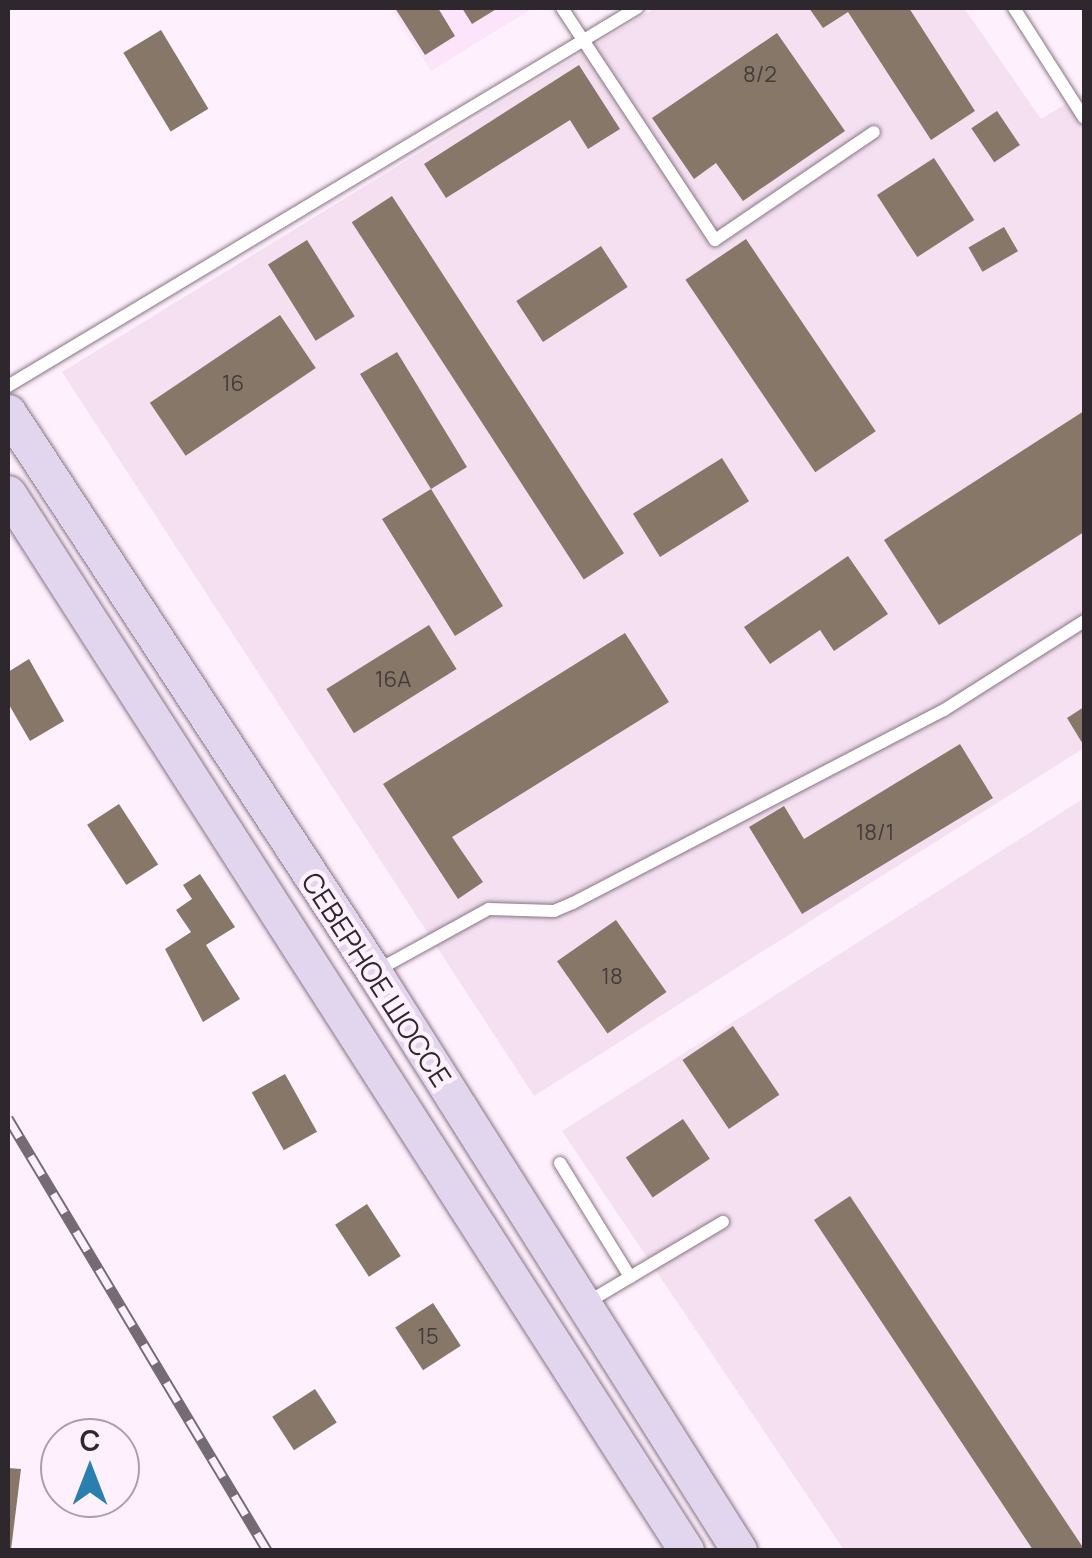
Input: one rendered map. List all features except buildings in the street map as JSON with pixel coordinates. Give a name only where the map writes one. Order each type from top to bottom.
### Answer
[{"type":"main road","name":"СЕВЕРНОЕ ШОССЕ","points":[[8,412],[374,972],[739,1550]]},
{"type":"main road","name":"СЕВЕРНОЕ ШОССЕ","points":[[8,493],[336,996],[686,1550]]},
{"type":"main road","points":[[336,996],[374,972]]},
{"type":"main road","points":[[544,1329],[582,1306]]},
{"type":"lane","points":[[562,8],[715,240],[874,132]]},
{"type":"lane","points":[[8,386],[637,8]]},
{"type":"lane","points":[[1014,8],[1084,118]]},
{"type":"lane","points":[[374,972],[489,909],[554,911],[944,710],[1084,621]]},
{"type":"lane","points":[[560,1162],[630,1277]]},
{"type":"lane","points":[[582,1306],[723,1222]]},
{"type":"shaded area","points":[[391,8],[533,8],[431,71]]},
{"type":"shaded area","points":[[655,8],[964,8],[1041,119],[1084,93],[1084,748],[534,1096],[62,372]]},
{"type":"shaded area","points":[[1084,798],[1084,1550],[844,1550],[562,1131]]},
{"type":"railway","points":[[8,1118],[267,1550]]}]
